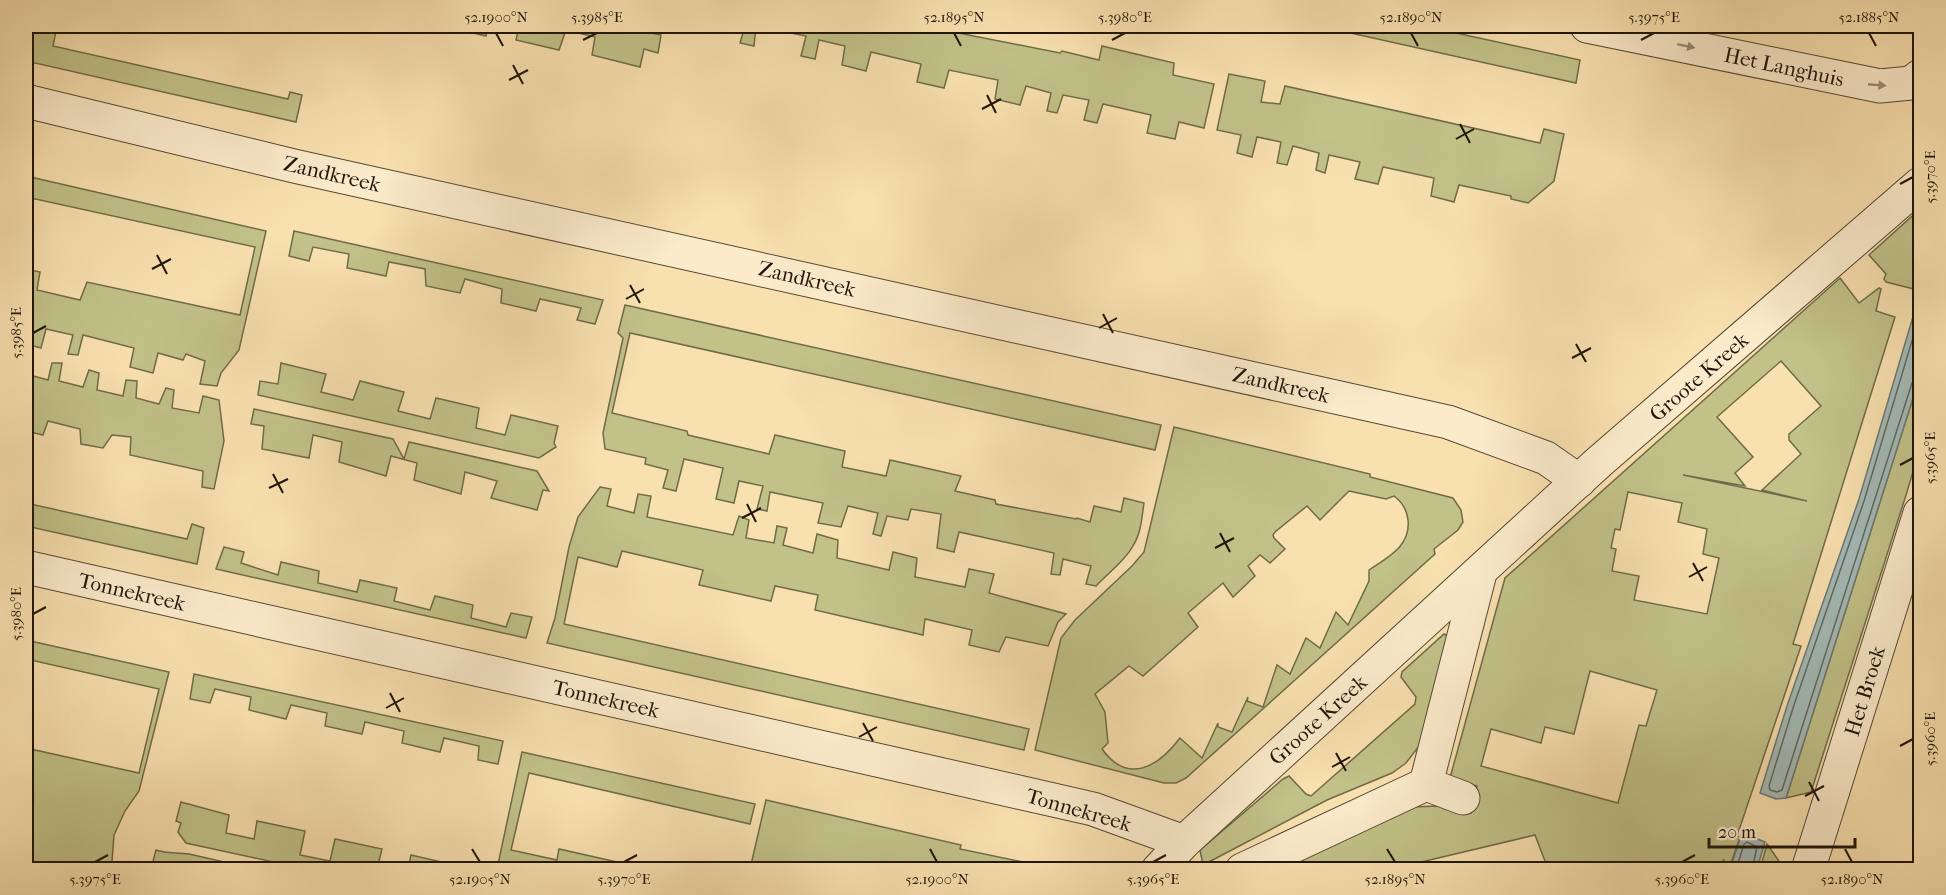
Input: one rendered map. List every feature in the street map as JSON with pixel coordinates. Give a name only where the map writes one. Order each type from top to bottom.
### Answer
[{"type":"street","name":"Het Langhuis","points":[[1587,26],[1880,86],[1917,86]]},
{"type":"street","name":"Zandkreek","points":[[26,101],[294,166],[1448,422],[1546,458],[1579,481]]},
{"type":"street","name":"Groote Kreek","points":[[1158,870],[1184,842],[1579,481],[1920,184]]},
{"type":"street","name":"Het Broek","points":[[1808,870],[1920,513]]},
{"type":"street","name":"Tonnekreek","points":[[26,567],[1093,809],[1184,842]]},
{"type":"street","points":[[1426,784],[1480,573]]},
{"type":"street","points":[[1242,870],[1426,784],[1463,798]]},
{"type":"green space","points":[[34,26],[57,26],[53,46],[288,99],[290,92],[302,95],[296,122],[26,61],[26,30],[32,31]]},
{"type":"green space","points":[[444,26],[488,26],[486,36]]},
{"type":"green space","points":[[519,26],[618,26],[661,35],[658,53],[644,49],[640,67],[592,55],[595,37],[566,30],[559,50],[516,40]]},
{"type":"green space","points":[[745,26],[756,26],[754,46],[740,43]]},
{"type":"green space","points":[[756,26],[923,26],[1060,53],[1062,51],[1099,60],[1102,46],[1174,63],[1173,75],[1214,84],[1204,128],[1179,122],[1175,139],[1147,133],[1151,115],[1103,104],[1097,123],[1084,120],[1089,100],[1063,95],[1057,113],[1047,111],[1051,93],[1026,86],[1020,105],[995,99],[998,80],[949,70],[944,88],[917,82],[921,64],[871,52],[866,71],[842,65],[845,46],[819,40],[815,59],[801,56],[806,36]]},
{"type":"green space","points":[[1319,26],[1424,26],[1580,60],[1576,83]]},
{"type":"green space","points":[[1229,74],[1265,81],[1261,102],[1280,104],[1285,86],[1540,143],[1544,129],[1564,134],[1554,181],[1528,203],[1511,199],[1511,196],[1459,185],[1454,202],[1431,196],[1434,178],[1383,167],[1378,184],[1355,179],[1360,162],[1329,155],[1325,173],[1316,170],[1319,153],[1293,146],[1287,165],[1277,163],[1281,142],[1257,137],[1252,157],[1237,153],[1241,135],[1217,130]]},
{"type":"green space","points":[[26,176],[266,231],[239,350],[221,373],[217,386],[200,384],[205,361],[186,354],[183,360],[158,353],[153,373],[130,367],[134,348],[83,335],[78,355],[68,354],[73,335],[46,329],[41,348],[26,344],[26,269],[40,272],[37,290],[80,300],[87,282],[240,315],[255,247],[26,197]]},
{"type":"green space","points":[[1920,209],[1918,290],[1886,282],[1884,279],[1886,274],[1869,255]]},
{"type":"green space","points":[[294,231],[603,300],[595,324],[577,320],[581,308],[540,299],[536,311],[501,303],[502,289],[465,279],[460,293],[426,286],[425,269],[389,262],[386,276],[347,268],[349,254],[313,247],[309,261],[289,256]]},
{"type":"green space","points":[[1840,278],[1859,303],[1879,288],[1881,289],[1876,311],[1895,317],[1793,644],[1801,646],[1737,836],[1740,837],[1729,869],[1722,869],[1724,859],[1720,869],[1548,869],[1535,835],[1392,869],[1271,870],[1409,807],[1440,806],[1471,813],[1477,786],[1450,778],[1505,578]],"holes":[[[1781,361],[1821,406],[1789,434],[1789,440],[1801,454],[1762,490],[1807,501],[1683,475],[1745,486],[1735,473],[1753,457],[1717,417]],[[1628,492],[1682,503],[1678,522],[1707,529],[1703,554],[1719,558],[1707,614],[1634,600],[1639,576],[1612,571],[1616,549],[1611,548],[1615,529],[1620,530]],[[1590,671],[1657,690],[1646,726],[1639,725],[1618,803],[1481,766],[1491,729],[1541,743],[1545,727],[1574,734]]]},
{"type":"green space","points":[[625,305],[1161,425],[1155,450],[630,333],[612,413],[687,431],[688,435],[769,454],[775,435],[845,451],[842,467],[886,476],[890,460],[961,476],[955,491],[995,500],[996,504],[1090,522],[1094,506],[1121,512],[1124,498],[1144,503],[1136,540],[1131,550],[1096,586],[1086,584],[1091,566],[1063,559],[1060,575],[1051,574],[1054,553],[959,532],[954,552],[937,548],[941,514],[911,509],[908,520],[887,516],[881,536],[873,534],[878,513],[848,506],[841,527],[818,523],[823,503],[770,492],[767,511],[757,509],[763,486],[739,481],[734,503],[716,499],[723,468],[684,459],[676,491],[663,488],[668,470],[645,464],[646,458],[605,449],[603,433],[623,338],[618,333]]},
{"type":"green space","points":[[52,363],[62,363],[59,381],[83,387],[89,370],[99,373],[97,390],[123,396],[126,380],[137,381],[136,398],[159,404],[166,388],[174,390],[172,408],[199,413],[203,396],[219,400],[224,441],[214,489],[202,487],[203,471],[130,455],[131,437],[112,435],[103,448],[81,444],[80,429],[48,421],[43,435],[26,431],[26,374],[48,380]]},
{"type":"green space","points":[[281,363],[326,374],[321,392],[353,400],[360,381],[404,392],[398,411],[430,419],[436,398],[479,408],[476,428],[505,435],[511,415],[558,426],[554,443],[556,447],[539,458],[258,395],[260,381],[278,384]]},
{"type":"green space","points":[[1920,376],[1920,448],[1907,492],[1811,792],[1786,798]]},
{"type":"green space","points":[[254,409],[393,439],[404,459],[409,442],[537,471],[549,491],[543,490],[537,510],[491,498],[497,481],[465,472],[461,494],[414,480],[417,463],[391,456],[386,476],[339,462],[342,442],[313,435],[309,458],[262,449],[264,426],[251,424]]},
{"type":"green space","points":[[1174,427],[1370,474],[1370,477],[1453,498],[1461,510],[1463,522],[1458,530],[1434,549],[1435,554],[1186,778],[1176,783],[1164,783],[1035,750],[1061,638],[1075,620],[1144,552]],"holes":[[[1349,491],[1386,499],[1394,496],[1407,513],[1408,529],[1402,544],[1369,570],[1369,581],[1348,625],[1336,612],[1320,648],[1306,638],[1290,674],[1277,665],[1263,707],[1247,701],[1248,697],[1232,732],[1218,727],[1218,723],[1202,758],[1180,738],[1162,757],[1142,768],[1122,767],[1112,760],[1102,749],[1108,743],[1105,712],[1095,694],[1129,666],[1143,676],[1198,627],[1188,613],[1223,583],[1233,597],[1255,576],[1248,566],[1260,555],[1270,563],[1285,549],[1273,535],[1307,506],[1320,520]]]},
{"type":"green space","points":[[600,487],[611,489],[607,506],[634,513],[638,494],[651,496],[647,517],[733,535],[739,516],[749,520],[746,538],[774,543],[777,526],[787,528],[783,545],[813,553],[817,534],[838,540],[837,558],[889,570],[893,552],[917,558],[915,577],[965,587],[969,569],[994,574],[989,593],[1066,614],[1058,622],[1048,646],[1006,637],[999,652],[969,645],[972,630],[925,619],[923,635],[815,610],[818,595],[775,586],[771,601],[699,585],[703,570],[622,551],[617,567],[578,557],[564,624],[1029,729],[1024,750],[547,643],[578,517]]},
{"type":"green space","points":[[26,503],[187,539],[192,524],[204,528],[197,564],[26,526]]},
{"type":"green space","points":[[224,547],[244,552],[241,563],[278,575],[281,562],[319,571],[318,583],[357,592],[360,580],[397,588],[394,601],[430,610],[435,596],[473,605],[471,618],[506,627],[511,613],[532,617],[526,638],[216,569]]},
{"type":"green space","points":[[1444,634],[1448,636],[1423,741],[1406,763],[1392,773],[1327,800],[1203,865],[1200,850],[1283,779],[1289,776],[1306,794],[1311,796],[1415,704],[1416,697],[1401,677],[1402,672]]},
{"type":"green space","points":[[26,640],[169,672],[139,791],[125,811],[114,835],[112,861],[114,869],[26,869],[26,748],[139,773],[159,689],[26,659]]},
{"type":"green space","points":[[194,674],[503,741],[498,764],[478,760],[479,746],[444,738],[440,752],[402,743],[404,731],[365,722],[362,734],[325,726],[327,713],[291,705],[286,719],[249,710],[251,697],[215,689],[210,703],[190,699]]},
{"type":"green space","points":[[522,752],[755,804],[750,824],[529,773],[511,850],[557,860],[559,849],[648,869],[497,869]]},
{"type":"green space","points":[[766,800],[961,845],[960,849],[1049,869],[992,869],[988,865],[979,870],[945,864],[939,870],[750,869]]},
{"type":"green space","points":[[181,802],[229,815],[226,833],[254,839],[257,821],[305,831],[300,855],[330,861],[335,839],[382,849],[377,869],[305,869],[186,843],[178,832],[181,823],[176,821]]},
{"type":"green space","points":[[1767,844],[1783,867],[1784,869],[1760,869]]},
{"type":"green space","points":[[156,850],[189,854],[255,869],[165,869],[152,865]]},
{"type":"green space","points":[[411,855],[459,866],[459,869],[408,869]]},
{"type":"water","points":[[1920,293],[1920,376],[1786,798],[1776,799],[1760,793],[1787,706],[1859,499]]},
{"type":"water","points":[[1742,833],[1765,842],[1757,869],[1730,869]]}]
